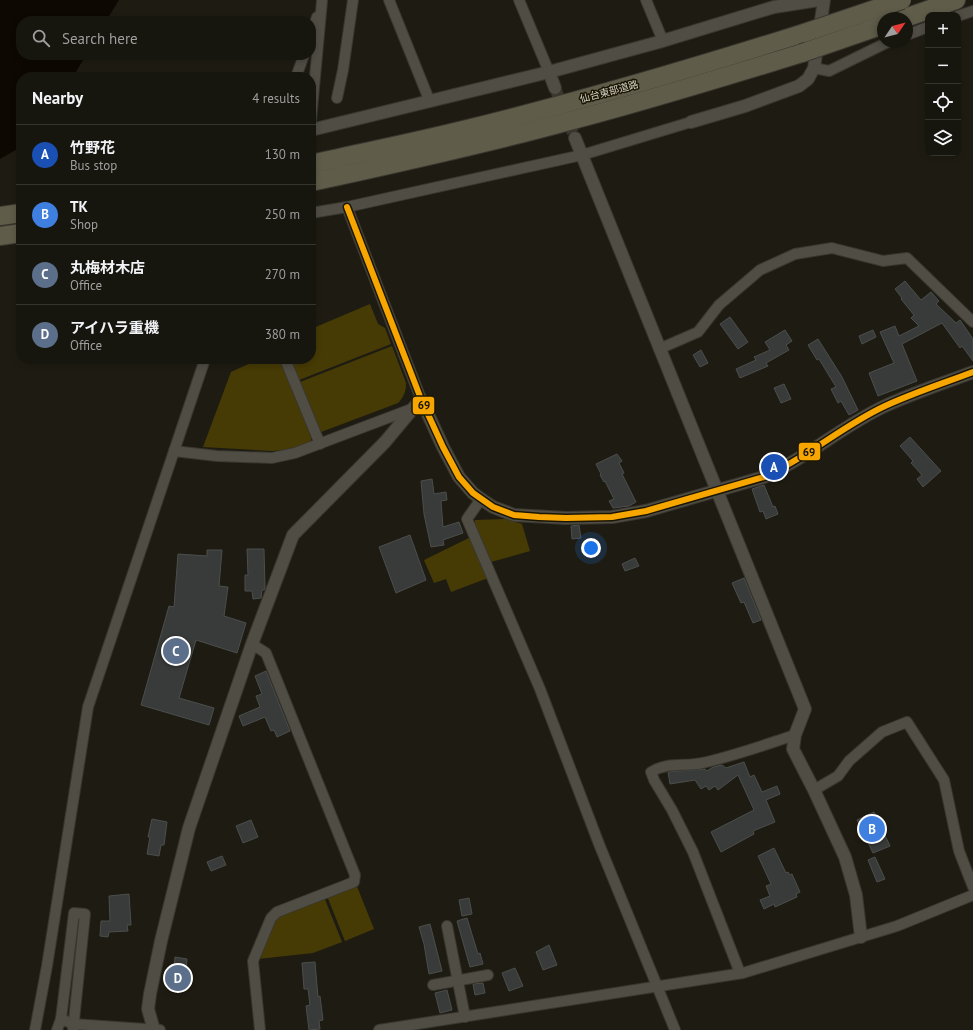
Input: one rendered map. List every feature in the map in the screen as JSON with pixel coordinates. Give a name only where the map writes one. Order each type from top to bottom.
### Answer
[{"type":"highway","name":"仙台東部道路","points":[[316,163],[451,133],[640,83],[843,21],[902,0]]},
{"type":"highway","points":[[913,15],[956,0]]},
{"type":"highway","name":"仙台東部道路","points":[[316,181],[374,169],[559,124],[802,53],[877,28]]},
{"type":"highway","points":[[0,216],[16,214]]},
{"type":"highway","points":[[0,236],[16,234]]},
{"type":"street","points":[[337,98],[343,70],[353,0]]},
{"type":"street","points":[[389,0],[430,102]]},
{"type":"street","points":[[519,0],[555,88]]},
{"type":"street","points":[[646,0],[663,41]]},
{"type":"street","points":[[316,129],[549,72],[663,41],[773,3],[819,0]]},
{"type":"street","points":[[316,212],[347,207],[582,155],[745,106],[799,86],[808,79],[814,68],[824,0]]},
{"type":"street","points":[[316,19],[322,1]]},
{"type":"street","points":[[315,72],[322,1]]},
{"type":"street","points":[[961,15],[973,11]]},
{"type":"street","points":[[913,33],[925,28]]},
{"type":"street","points":[[814,68],[829,71],[877,47]]},
{"type":"street","points":[[298,72],[302,60]]},
{"type":"street","points":[[575,138],[805,709],[795,735],[793,749],[845,857],[856,895],[861,937]]},
{"type":"street","points":[[347,207],[417,404],[459,477],[473,493],[481,499],[493,507],[514,515],[566,518],[612,516],[646,511],[764,477],[783,469],[840,432],[885,406],[973,372]]},
{"type":"street","points":[[659,349],[698,332],[719,305],[760,270],[795,254],[832,248],[883,261],[907,258],[973,322]]},
{"type":"street","points":[[35,1030],[47,966],[88,707],[203,364]]},
{"type":"street","points":[[287,364],[320,444]]},
{"type":"street","points":[[174,451],[218,456],[272,458],[295,453],[320,444],[417,404]]},
{"type":"street","points":[[61,1019],[73,1027],[156,1030],[148,1009],[150,994],[189,828],[252,644],[293,535],[385,442],[417,404]]},
{"type":"street","points":[[481,499],[468,519],[540,689],[599,844],[675,1030]]},
{"type":"street","points":[[252,644],[266,653],[355,875],[354,882],[277,912],[271,918],[253,961],[260,1030]]},
{"type":"street","points":[[814,790],[838,776],[849,761],[882,732],[907,722],[944,780],[959,851],[973,887]]},
{"type":"street","points":[[740,973],[694,852],[651,772],[656,769],[676,764],[692,765],[720,759],[795,735]]},
{"type":"street","points":[[379,1030],[740,973],[897,926],[973,895]]},
{"type":"street","points":[[57,1030],[61,1019],[74,913],[85,914],[73,1027]]},
{"type":"street","points":[[447,926],[465,1017]]},
{"type":"street","points":[[433,984],[488,975]]},
{"type":"shaded area","points":[[0,0],[119,0],[109,16],[16,16],[16,60],[83,60],[76,72],[16,72],[16,150],[0,159]]},
{"type":"shaded area","points":[[370,304],[378,324],[385,328],[391,344],[299,380],[293,364],[316,364],[316,327]]},
{"type":"shaded area","points":[[392,346],[406,383],[406,389],[400,401],[321,432],[300,382]]},
{"type":"shaded area","points":[[248,364],[282,364],[311,437],[311,442],[287,450],[272,451],[203,447],[231,372]]},
{"type":"shaded area","points":[[506,519],[522,524],[530,551],[491,562],[475,525],[475,520]]},
{"type":"shaded area","points":[[471,537],[488,578],[451,592],[446,579],[434,583],[424,560]]},
{"type":"shaded area","points":[[356,884],[374,929],[345,941],[327,896]]},
{"type":"shaded area","points":[[324,897],[342,942],[313,953],[258,959],[269,928],[277,917]]},
{"type":"building","points":[[905,281],[921,300],[931,292],[939,301],[936,304],[956,323],[960,320],[973,339],[973,361],[962,346],[960,348],[942,323],[902,344],[917,381],[878,396],[869,373],[894,363],[880,332],[895,326],[899,336],[919,326],[911,318],[914,315],[895,289]]},
{"type":"building","points":[[730,317],[748,342],[738,349],[720,324]]},
{"type":"building","points":[[785,330],[792,341],[786,345],[789,350],[766,363],[768,366],[740,378],[736,369],[756,360],[754,357],[770,350],[765,342]]},
{"type":"building","points":[[873,330],[876,337],[862,344],[859,336]]},
{"type":"building","points":[[818,339],[842,377],[858,410],[849,415],[841,401],[838,403],[831,389],[836,387],[819,359],[817,360],[808,345]]},
{"type":"building","points":[[701,350],[708,363],[700,367],[693,355]]},
{"type":"building","points":[[784,384],[791,399],[781,403],[774,388]]},
{"type":"building","points":[[910,437],[941,471],[923,487],[917,479],[922,475],[911,463],[913,461],[900,446]]},
{"type":"building","points":[[617,454],[622,461],[619,463],[624,473],[622,474],[636,502],[629,506],[613,508],[609,501],[614,499],[605,481],[604,482],[600,475],[601,474],[596,464]]},
{"type":"building","points":[[432,479],[434,494],[446,492],[447,500],[441,501],[443,527],[459,522],[463,533],[443,540],[444,545],[431,547],[424,514],[421,481]]},
{"type":"building","points":[[764,485],[773,507],[775,506],[778,514],[766,519],[763,511],[760,512],[752,489]]},
{"type":"building","points":[[579,525],[581,538],[572,539],[571,526]]},
{"type":"building","points":[[410,535],[426,580],[396,593],[379,547]]},
{"type":"building","points":[[247,549],[264,549],[265,588],[262,590],[261,598],[253,599],[252,591],[245,591],[245,575],[248,575]]},
{"type":"building","points":[[207,550],[222,550],[219,586],[228,587],[224,616],[246,623],[237,653],[196,640],[179,698],[214,708],[209,725],[141,705],[169,606],[174,607],[178,554],[207,556]]},
{"type":"building","points":[[635,558],[639,566],[625,571],[622,564]]},
{"type":"building","points":[[744,578],[761,620],[753,623],[744,602],[741,603],[732,583]]},
{"type":"building","points":[[266,671],[290,731],[277,737],[274,730],[271,731],[265,717],[243,726],[239,716],[260,707],[256,696],[262,694],[255,676]]},
{"type":"building","points":[[744,762],[750,777],[754,775],[762,792],[777,786],[780,794],[766,800],[775,822],[753,831],[754,834],[721,852],[711,832],[754,810],[738,775],[718,790],[715,786],[709,790],[706,786],[701,789],[695,780],[670,784],[668,772],[705,769],[707,771],[713,767],[722,765],[726,768]]},
{"type":"building","points":[[874,812],[890,846],[873,853],[857,820]]},
{"type":"building","points":[[152,819],[167,822],[164,845],[161,845],[159,856],[147,854],[150,837],[148,837]]},
{"type":"building","points":[[251,820],[258,837],[243,843],[236,826]]},
{"type":"building","points":[[774,848],[786,873],[788,872],[790,875],[792,874],[800,892],[796,894],[797,897],[775,907],[774,904],[764,909],[760,900],[770,896],[766,886],[771,884],[758,856]]},
{"type":"building","points":[[222,856],[226,865],[211,871],[207,862]]},
{"type":"building","points":[[875,857],[885,879],[877,882],[868,860]]},
{"type":"building","points":[[129,894],[131,925],[127,925],[128,931],[109,932],[108,937],[100,936],[101,921],[110,921],[109,896]]},
{"type":"building","points":[[469,898],[472,914],[462,916],[459,900]]},
{"type":"building","points":[[467,918],[478,954],[480,953],[483,964],[470,967],[457,921]]},
{"type":"building","points":[[430,924],[442,971],[429,974],[424,944],[419,927]]},
{"type":"building","points":[[549,945],[557,965],[543,970],[536,952]]},
{"type":"building","points":[[175,957],[187,959],[184,989],[172,988]]},
{"type":"building","points":[[315,962],[318,997],[320,996],[323,1020],[319,1021],[320,1029],[309,1030],[306,1006],[310,1005],[308,989],[304,989],[302,963]]},
{"type":"building","points":[[515,968],[523,986],[509,991],[502,973]]},
{"type":"building","points":[[483,983],[485,993],[475,995],[473,984]]},
{"type":"building","points":[[447,990],[452,1010],[440,1013],[435,993]]},
{"type":"tunnel","points":[[555,88],[575,138]]},
{"type":"transit line","name":"69","points":[[347,207],[421,399],[443,447],[459,477],[473,493],[493,507],[514,515],[566,518],[612,517],[646,511],[764,477],[795,461],[869,414],[918,392],[973,372]]},
{"type":"place","name":"竹野花","points":[[774,467]]},
{"type":"place","name":"丸梅材木店","points":[[176,651]]},
{"type":"place","name":"TK","points":[[872,829]]},
{"type":"place","name":"アイハラ重機","points":[[178,978]]}]
